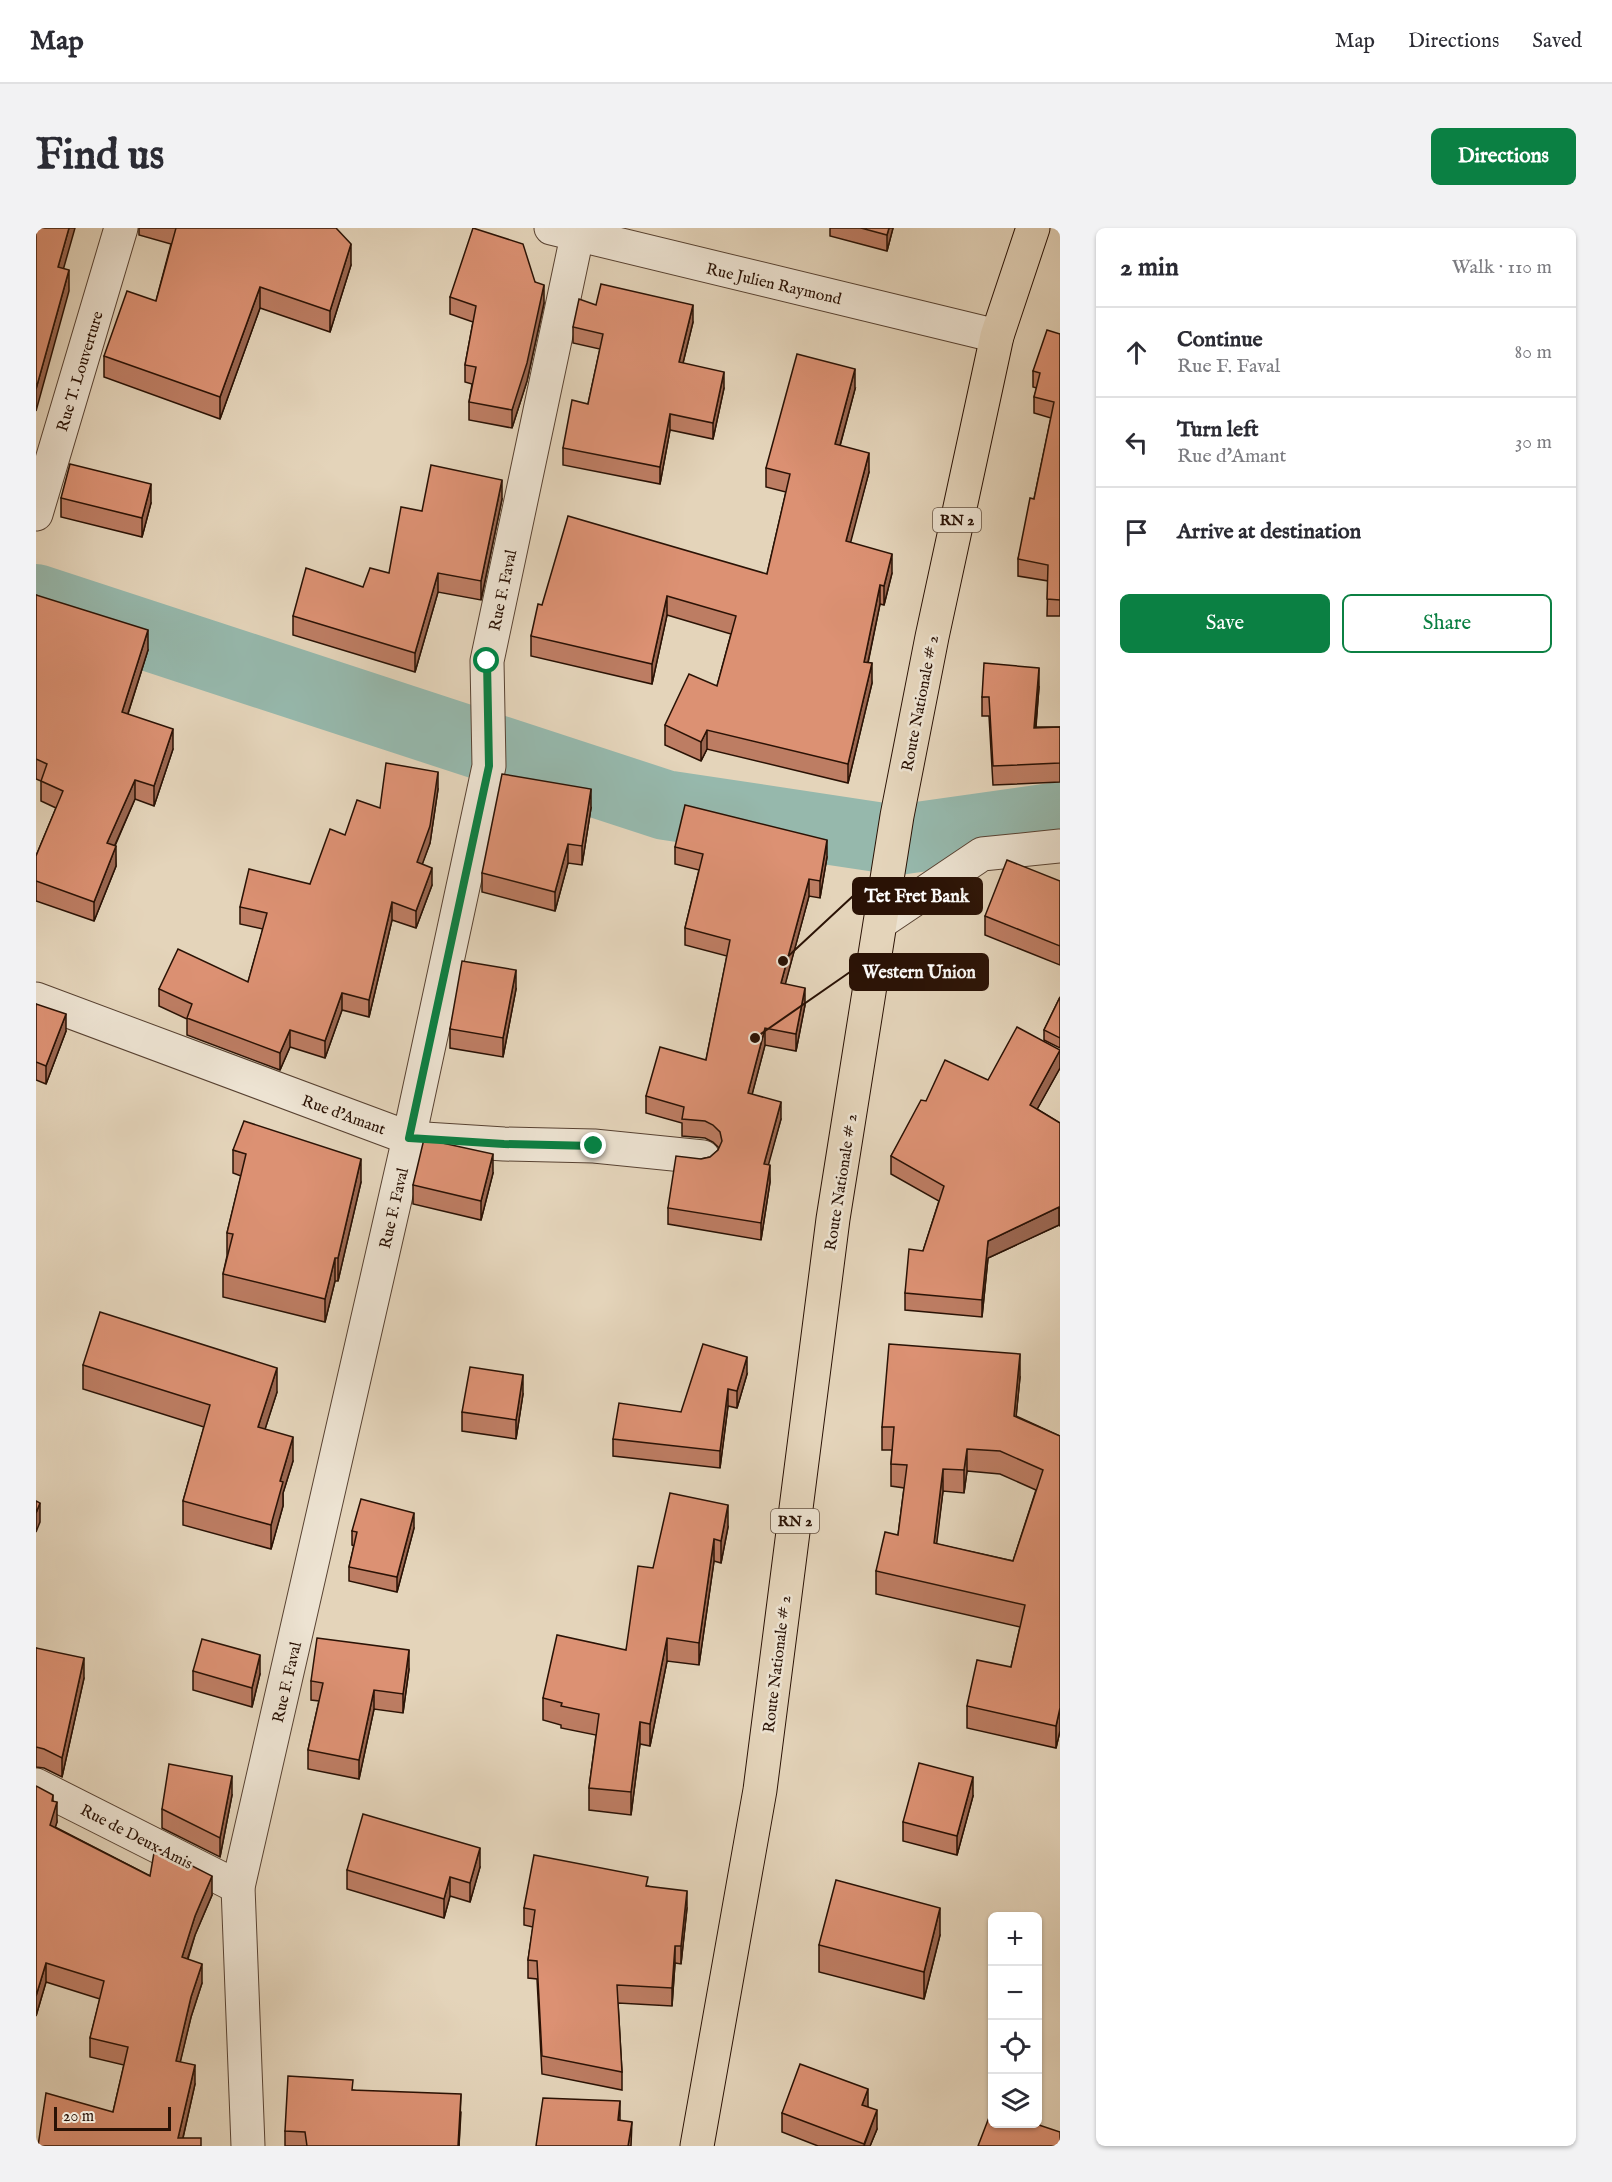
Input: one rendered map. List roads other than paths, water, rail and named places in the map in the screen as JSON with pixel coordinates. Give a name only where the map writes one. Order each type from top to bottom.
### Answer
[{"type":"main road","name":"Route Nationale # 2","points":[[697,2146],[760,1790],[833,1219],[897,816],[934,625],[997,336],[1033,228]]},
{"type":"street","name":"Rue T. Louverture","points":[[36,514],[121,228]]},
{"type":"street","name":"Rue Julien Raymond","points":[[564,232],[997,336]]},
{"type":"street","name":"Rue F. Faval","points":[[248,2146],[238,1887],[409,1138],[489,766],[487,661],[564,232]]},
{"type":"street","points":[[883,909],[982,854],[1060,846]]},
{"type":"street","name":"Rue d'Amant","points":[[36,999],[409,1138],[504,1144],[594,1146],[704,1157]]},
{"type":"street","name":"Rue de Deux Amis","points":[[36,1785],[238,1887]]},
{"type":"waterway","points":[[36,599],[665,805],[897,840],[1060,817]]},
{"type":"place","name":"Tet Fret Bank","points":[[783,961]]},
{"type":"place","name":"Western Union","points":[[755,1038]]}]
